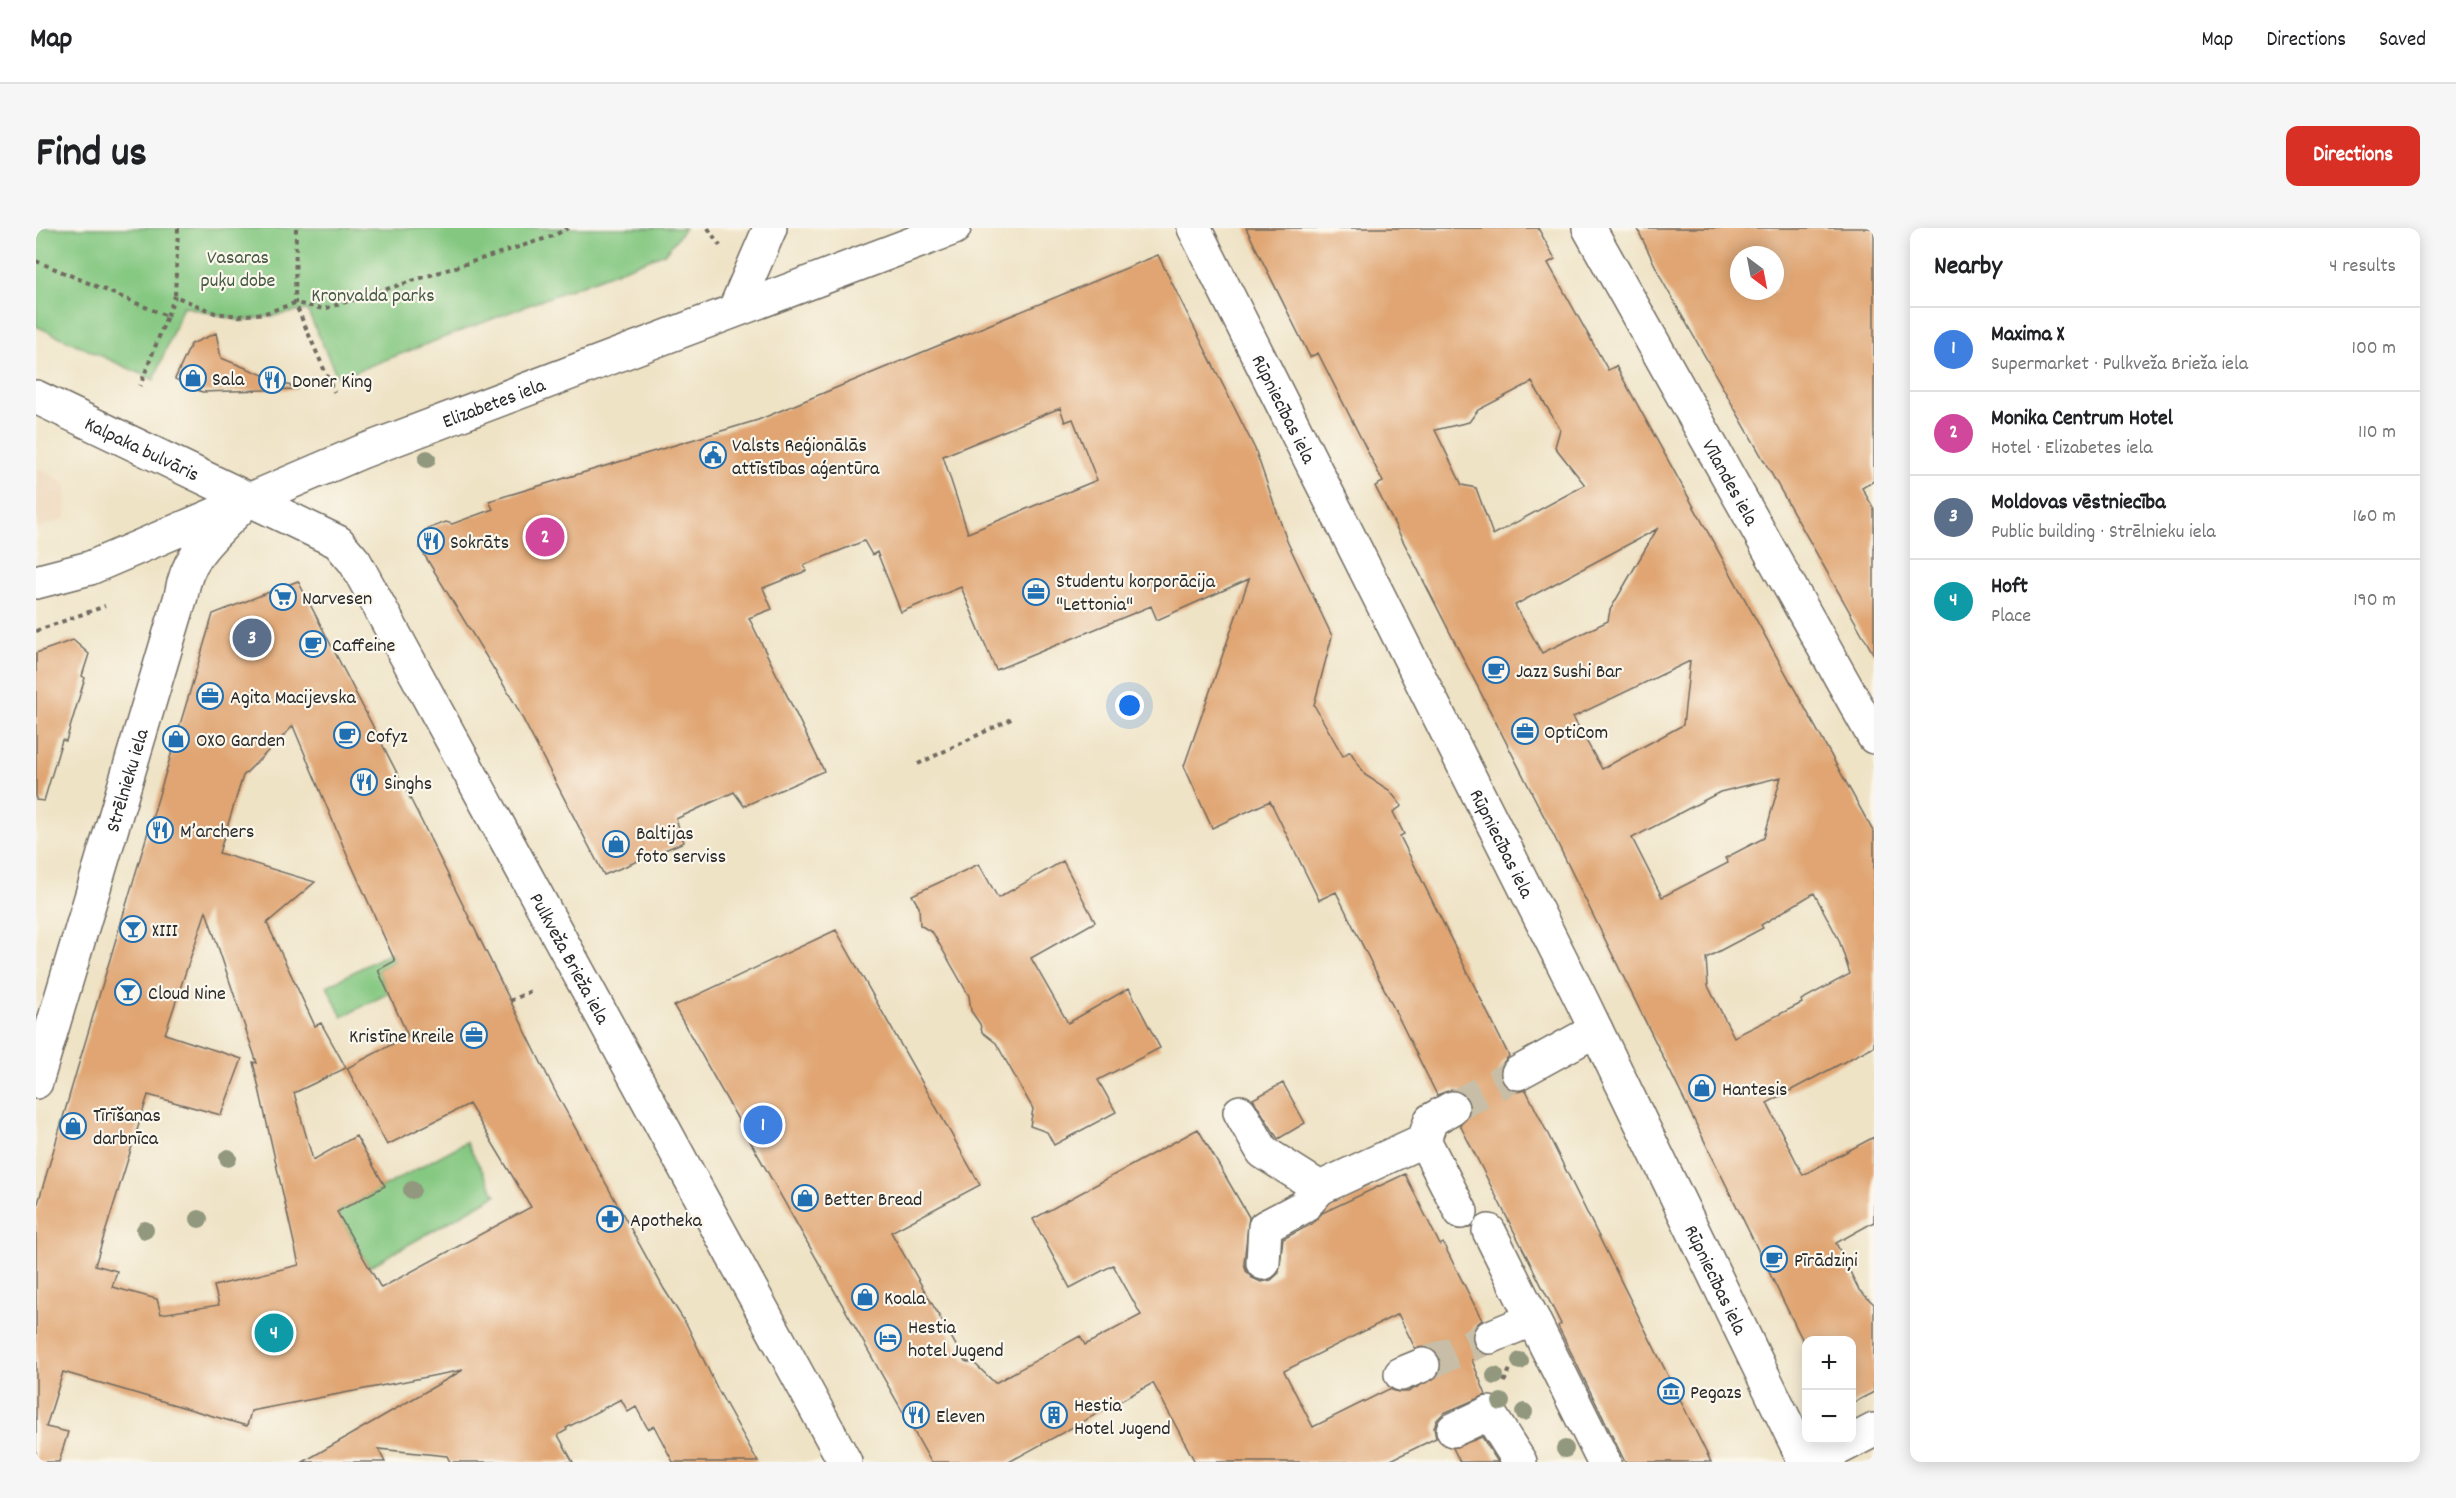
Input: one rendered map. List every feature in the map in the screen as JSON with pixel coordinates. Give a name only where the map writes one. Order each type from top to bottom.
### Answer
[{"type":"street","points":[[735,309],[770,228]]},
{"type":"street","name":"Elizabetes iela","points":[[36,582],[90,568],[250,497],[361,452],[954,228]]},
{"type":"street","name":"Rūpniecības iela","points":[[1194,228],[1596,1030],[1805,1462]]},
{"type":"street","name":"Vīlandes iela","points":[[1589,228],[1874,737]]},
{"type":"street","name":"Kalpaka bulvāris","points":[[36,397],[250,497]]},
{"type":"street","name":"Strēlnieku iela","points":[[36,1082],[181,596],[184,578],[193,557],[250,497]]},
{"type":"street","name":"Pulkveža Brieža iela","points":[[250,497],[338,542],[355,562],[845,1462]]},
{"type":"street","points":[[1518,1072],[1596,1030]]},
{"type":"street","points":[[1263,1263],[1265,1227],[1303,1207],[1320,1188],[1424,1140],[1431,1120],[1452,1108]]},
{"type":"street","points":[[1240,1112],[1263,1152],[1320,1188]]},
{"type":"street","points":[[1424,1140],[1461,1212]]},
{"type":"street","points":[[1489,1231],[1537,1328],[1595,1459]]},
{"type":"street","points":[[1490,1337],[1537,1328]]},
{"type":"street","points":[[1453,1430],[1489,1413],[1520,1462]]},
{"type":"street","points":[[1812,1462],[1874,1430]]},
{"type":"path","points":[[140,386],[175,296],[178,228]]},
{"type":"path","points":[[296,228],[295,303],[334,392]]},
{"type":"path","points":[[175,296],[215,313],[239,316],[265,313],[295,303],[324,309],[553,236],[568,228]]},
{"type":"path","points":[[708,228],[720,246]]},
{"type":"path","points":[[36,261],[167,316]]},
{"type":"path","points":[[36,631],[105,606]]},
{"type":"path","points":[[918,764],[1013,718]]},
{"type":"path","points":[[510,1001],[533,990]]},
{"type":"path","points":[[1489,1413],[1521,1346],[1537,1328]]},
{"type":"shaded area","points":[[36,468],[66,482],[66,518],[36,529]]},
{"type":"green space","name":"Kronvalda parks","points":[[36,228],[685,228],[665,253],[338,378],[307,310],[242,321],[183,306],[154,380],[36,326]]},
{"type":"green space","points":[[391,952],[395,961],[378,970],[389,993],[342,1017],[327,986]]},
{"type":"green space","points":[[466,1142],[496,1195],[369,1267],[337,1212]]},
{"type":"building","points":[[1246,228],[1538,228],[1555,259],[1548,263],[1608,370],[1616,366],[1874,833],[1874,1046],[1767,1103],[1803,1175],[1874,1137],[1874,1222],[1836,1243],[1859,1290],[1874,1304],[1874,1392],[1856,1401],[1856,1336],[1802,1336],[1802,1339],[1553,834],[1375,486],[1383,482],[1318,353],[1310,357]],"holes":[[[1532,382],[1560,429],[1555,447],[1585,485],[1493,535],[1476,488],[1462,485],[1435,430],[1469,422],[1478,410]],[[1657,529],[1610,610],[1608,621],[1542,653],[1515,605]],[[1690,661],[1683,725],[1602,769],[1573,717]],[[1781,777],[1764,838],[1725,858],[1728,863],[1662,897],[1632,838],[1720,792]],[[1814,893],[1839,940],[1850,974],[1801,1000],[1802,1003],[1734,1037],[1708,986],[1706,958],[1763,928],[1761,925]]]},
{"type":"building","points":[[1637,228],[1874,228],[1874,481],[1862,488],[1874,509],[1874,655],[1663,282]]},
{"type":"building","points":[[1158,255],[1255,449],[1287,541],[1332,636],[1314,705],[1343,756],[1350,751],[1365,775],[1389,790],[1402,806],[1393,812],[1404,834],[1400,836],[1509,1056],[1499,1072],[1501,1082],[1517,1092],[1526,1090],[1711,1462],[1625,1462],[1558,1326],[1561,1324],[1460,1125],[1468,1117],[1471,1109],[1468,1099],[1462,1092],[1453,1089],[1437,1095],[1336,892],[1319,900],[1270,801],[1212,828],[1184,766],[1249,579],[1157,620],[1151,606],[996,670],[961,587],[901,612],[877,552],[872,555],[864,541],[804,565],[806,571],[763,588],[772,609],[749,618],[824,771],[744,806],[734,792],[676,819],[684,842],[604,875],[514,702],[420,548],[425,530],[446,522],[452,524],[493,509],[489,501],[758,420]],"holes":[[[1060,408],[1065,422],[1073,419],[1097,480],[968,533],[943,456]]]},
{"type":"building","points":[[216,333],[221,358],[298,389],[202,392],[175,379],[191,344]]},
{"type":"building","points":[[298,581],[413,804],[555,1091],[664,1289],[687,1325],[718,1390],[758,1462],[673,1462],[654,1426],[648,1429],[636,1407],[628,1412],[621,1399],[566,1428],[567,1430],[558,1435],[573,1462],[450,1462],[447,1456],[378,1449],[385,1462],[303,1462],[463,1370],[251,1411],[247,1426],[63,1372],[46,1427],[68,1432],[59,1462],[36,1462],[36,1210],[213,614]],"holes":[[[293,726],[347,855],[395,961],[378,970],[408,1036],[347,1068],[387,1145],[469,1104],[531,1207],[381,1288],[337,1212],[385,1186],[356,1136],[313,1160],[294,1093],[346,1068],[321,1023],[315,1026],[267,923],[315,882],[219,853],[243,776]],[[206,911],[257,1063],[253,1062],[299,1265],[214,1286],[219,1305],[161,1314],[157,1299],[112,1287],[117,1271],[95,1265],[148,1095],[221,1115],[242,1059],[165,1034]]]},
{"type":"building","points":[[73,640],[89,654],[82,676],[85,678],[66,741],[62,740],[44,801],[36,800],[36,653]]},
{"type":"building","points":[[1063,861],[1095,922],[1031,958],[1068,1023],[1129,988],[1160,1048],[1098,1080],[1116,1112],[1054,1145],[1047,1132],[1030,1126],[1033,1109],[996,1043],[982,1032],[980,1024],[971,1011],[969,996],[933,933],[920,925],[919,907],[912,895],[979,864],[998,898]]},
{"type":"building","points":[[836,930],[980,1185],[891,1232],[965,1361],[975,1364],[995,1383],[1080,1336],[1085,1345],[1141,1315],[1113,1265],[1070,1288],[1033,1219],[1198,1129],[1249,1217],[1244,1263],[1246,1271],[1252,1278],[1261,1282],[1271,1280],[1279,1273],[1283,1239],[1312,1224],[1322,1213],[1405,1174],[1440,1245],[1443,1243],[1482,1320],[1475,1326],[1471,1335],[1473,1345],[1486,1355],[1472,1360],[1486,1395],[1444,1413],[1437,1420],[1434,1428],[1436,1438],[1387,1462],[1195,1462],[1153,1383],[1009,1462],[931,1462],[674,1006]],"holes":[[[1398,1314],[1415,1348],[1426,1347],[1435,1351],[1440,1357],[1442,1367],[1438,1376],[1408,1392],[1389,1389],[1313,1427],[1284,1371]]]},
{"type":"building","points":[[1283,1083],[1305,1123],[1278,1139],[1253,1099]]},
{"type":"building","points":[[1482,1437],[1498,1462],[1460,1462],[1453,1448]]},
{"type":"tunnel","points":[[1452,1108],[1518,1073]]},
{"type":"tunnel","points":[[1423,1365],[1490,1337]]},
{"type":"place","name":"Sala","points":[[193,378]]},
{"type":"place","name":"Doner King","points":[[272,380]]},
{"type":"place","name":"Valsts Reģionālās attīstības aģentūra","points":[[713,455]]},
{"type":"place","name":"Monika Centrum Hotel","points":[[545,537]]},
{"type":"place","name":"Sokrāts","points":[[431,541]]},
{"type":"place","name":"Studentu korporācija \"Lettonia\"","points":[[1036,592]]},
{"type":"place","name":"Narvesen","points":[[283,597]]},
{"type":"place","name":"Moldovas vēstniecība","points":[[252,638]]},
{"type":"place","name":"Caffeine","points":[[313,644]]},
{"type":"place","name":"Jazz Sushi Bar","points":[[1496,670]]},
{"type":"place","name":"Agita Macijevska","points":[[210,696]]},
{"type":"place","name":"OptiCom","points":[[1525,731]]},
{"type":"place","name":"Cofyz","points":[[347,735]]},
{"type":"place","name":"OXO Garden","points":[[176,739]]},
{"type":"place","name":"Singhs","points":[[364,782]]},
{"type":"place","name":"M’archers","points":[[160,830]]},
{"type":"place","name":"Baltijas foto serviss","points":[[616,844]]},
{"type":"place","name":"XIII","points":[[133,929]]},
{"type":"place","name":"Cloud Nine","points":[[128,992]]},
{"type":"place","name":"Kristīne Kreile","points":[[474,1035]]},
{"type":"place","name":"Hantesis","points":[[1702,1088]]},
{"type":"place","name":"Maxima X","points":[[763,1125]]},
{"type":"place","name":"Tīrīšanas darbnīca","points":[[73,1126]]},
{"type":"place","name":"Better Bread","points":[[805,1198]]},
{"type":"place","name":"Apotheka","points":[[610,1219]]},
{"type":"place","name":"Pīrādziņi","points":[[1774,1259]]},
{"type":"place","name":"Koala","points":[[865,1297]]},
{"type":"place","name":"Hoft","points":[[274,1333]]},
{"type":"place","name":"Hestia hotel Jugend","points":[[888,1338]]},
{"type":"place","name":"Pegazs","points":[[1671,1391]]},
{"type":"place","name":"Eleven","points":[[916,1415]]},
{"type":"place","name":"Hestia Hotel Jugend","points":[[1054,1415]]},
{"type":"park label","name":"Vasaras puķu dobe","points":[[238,268]]}]
